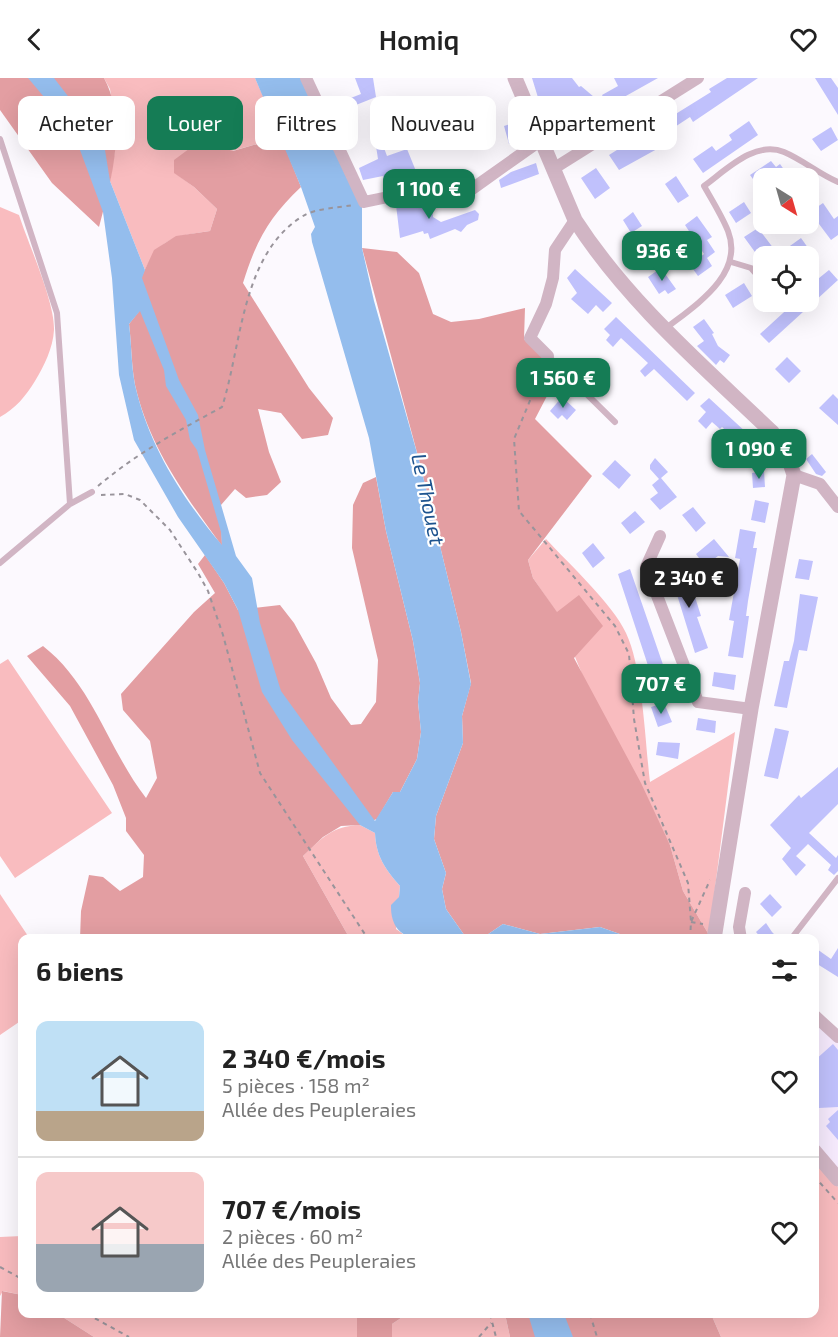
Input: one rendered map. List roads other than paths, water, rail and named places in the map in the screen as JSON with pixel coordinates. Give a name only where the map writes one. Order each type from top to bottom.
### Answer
[{"type":"street","points":[[306,78],[364,202],[472,189],[527,150]]},
{"type":"street","points":[[515,78],[523,96]]},
{"type":"street","points":[[553,169],[698,78]]},
{"type":"street","points":[[545,150],[575,220],[637,302],[772,432],[786,451],[794,475],[751,710],[715,934]]},
{"type":"street","points":[[548,356],[530,338],[546,304],[553,278],[555,250],[575,220]]},
{"type":"street","points":[[794,475],[820,484],[838,507]]},
{"type":"street","points":[[660,536],[646,567],[698,702],[751,710]]},
{"type":"street","points":[[740,934],[739,927],[745,893]]},
{"type":"street","points":[[819,1020],[838,1037]]},
{"type":"street","points":[[819,1157],[838,1179]]},
{"type":"lane","points":[[0,139],[57,313],[70,504]]},
{"type":"lane","points":[[664,330],[711,292],[731,262],[729,232],[704,186],[752,153],[767,149],[783,152],[819,174],[838,182]]},
{"type":"lane","points":[[731,262],[753,270]]},
{"type":"lane","points":[[548,356],[615,422]]},
{"type":"lane","points":[[0,563],[70,504],[92,492]]},
{"type":"lane","points":[[795,934],[838,878]]},
{"type":"water","points":[[28,78],[54,78],[68,96],[43,96]]},
{"type":"water","points":[[255,78],[302,78],[310,96],[263,96]]},
{"type":"water","points":[[80,150],[105,150],[110,181],[145,270],[142,278],[179,380],[198,415],[205,450],[236,556],[252,578],[260,623],[281,691],[375,821],[393,792],[400,792],[417,759],[421,732],[418,702],[420,683],[413,641],[386,531],[369,438],[312,242],[311,234],[315,227],[285,150],[335,150],[362,207],[362,248],[374,301],[419,460],[461,632],[471,684],[462,716],[463,743],[436,816],[434,839],[446,873],[442,889],[446,909],[464,934],[404,934],[398,929],[393,919],[391,905],[399,897],[400,886],[382,862],[377,849],[375,833],[360,825],[292,740],[262,692],[238,610],[224,583],[178,517],[134,440],[119,375],[112,278],[103,212]],"holes":[[[140,311],[164,370],[166,386],[186,420],[190,440],[197,450],[221,532],[222,545],[195,511],[171,474],[143,414],[134,377],[129,324]]]},
{"type":"water","points":[[503,924],[540,934],[488,934]]},
{"type":"water","points":[[600,927],[620,934],[540,934]]},
{"type":"water","points":[[529,1318],[566,1318],[573,1337],[535,1337]]},
{"type":"water label","name":"Le Thouet","points":[[429,499]]}]
